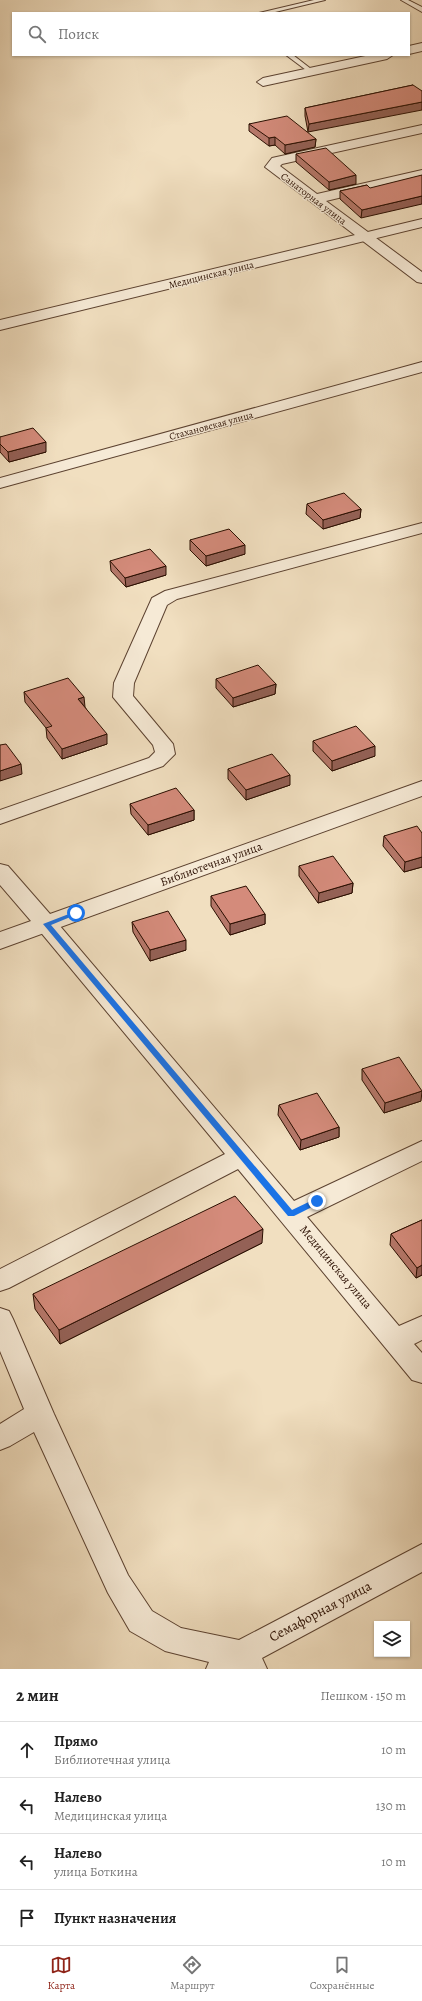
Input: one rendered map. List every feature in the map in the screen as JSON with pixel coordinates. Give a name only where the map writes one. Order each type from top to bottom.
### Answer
[{"type":"street","points":[[410,50],[422,47]]},
{"type":"street","points":[[263,82],[384,56]]},
{"type":"street","name":"Санаторная улица","points":[[419,135],[404,134],[277,162],[272,167],[422,279]]},
{"type":"street","points":[[315,199],[422,174]]},
{"type":"street","name":"Медицинская улица","points":[[0,325],[422,223]]},
{"type":"street","name":"Стахановская улица","points":[[0,483],[422,367]]},
{"type":"street","points":[[0,817],[156,762],[165,754],[163,744],[123,697],[124,683],[159,602],[171,595],[422,528]]},
{"type":"street","name":"Библиотечная улица","points":[[0,941],[422,788]]},
{"type":"street","name":"Медицинская улица","points":[[0,871],[291,1214],[422,1372]]},
{"type":"street","points":[[291,1214],[422,1150]]},
{"type":"street","points":[[0,1281],[242,1156]]},
{"type":"street","points":[[0,1319],[40,1414],[118,1584],[141,1621],[176,1641],[238,1664]]},
{"type":"street","points":[[397,1340],[422,1326]]},
{"type":"street","points":[[0,1438],[40,1414]]},
{"type":"street","name":"Семафорная улица","points":[[238,1664],[422,1557]]},
{"type":"lane","points":[[267,12],[322,0]]},
{"type":"lane","points":[[404,0],[422,10]]},
{"type":"lane","points":[[290,56],[312,72]]},
{"type":"building","points":[[413,85],[422,91],[422,102],[309,124],[305,108]]},
{"type":"building","points":[[287,116],[316,139],[285,145],[275,137],[269,138],[249,124]]},
{"type":"building","points":[[326,148],[356,175],[329,182],[296,154]]},
{"type":"building","points":[[422,175],[422,196],[362,210],[340,191],[367,185],[370,188]]},
{"type":"building","points":[[33,428],[46,442],[8,452],[0,444],[0,437]]},
{"type":"building","points":[[344,493],[361,509],[323,520],[307,504]]},
{"type":"building","points":[[229,529],[245,545],[206,556],[190,540]]},
{"type":"building","points":[[150,549],[166,566],[125,578],[110,561]]},
{"type":"building","points":[[258,665],[276,684],[233,698],[216,679]]},
{"type":"building","points":[[68,678],[84,697],[78,699],[107,734],[62,749],[46,728],[52,726],[24,692]]},
{"type":"building","points":[[356,726],[375,746],[332,761],[313,741]]},
{"type":"building","points":[[6,744],[21,764],[0,771],[0,745]]},
{"type":"building","points":[[272,754],[290,775],[246,790],[228,769]]},
{"type":"building","points":[[176,788],[194,810],[148,825],[130,804]]},
{"type":"building","points":[[417,826],[422,833],[422,857],[405,862],[384,836]]},
{"type":"building","points":[[333,856],[353,883],[319,893],[299,866]]},
{"type":"building","points":[[246,886],[265,914],[230,924],[211,896]]},
{"type":"building","points":[[168,911],[186,940],[150,950],[132,922]]},
{"type":"building","points":[[399,1057],[422,1091],[385,1103],[362,1069]]},
{"type":"building","points":[[317,1093],[339,1127],[301,1140],[279,1105]]},
{"type":"building","points":[[235,1196],[263,1229],[59,1330],[33,1294]]},
{"type":"building","points":[[422,1220],[422,1265],[417,1268],[391,1234]]},
{"type":"route","points":[[76,913],[46,924],[291,1214],[317,1201]]}]
